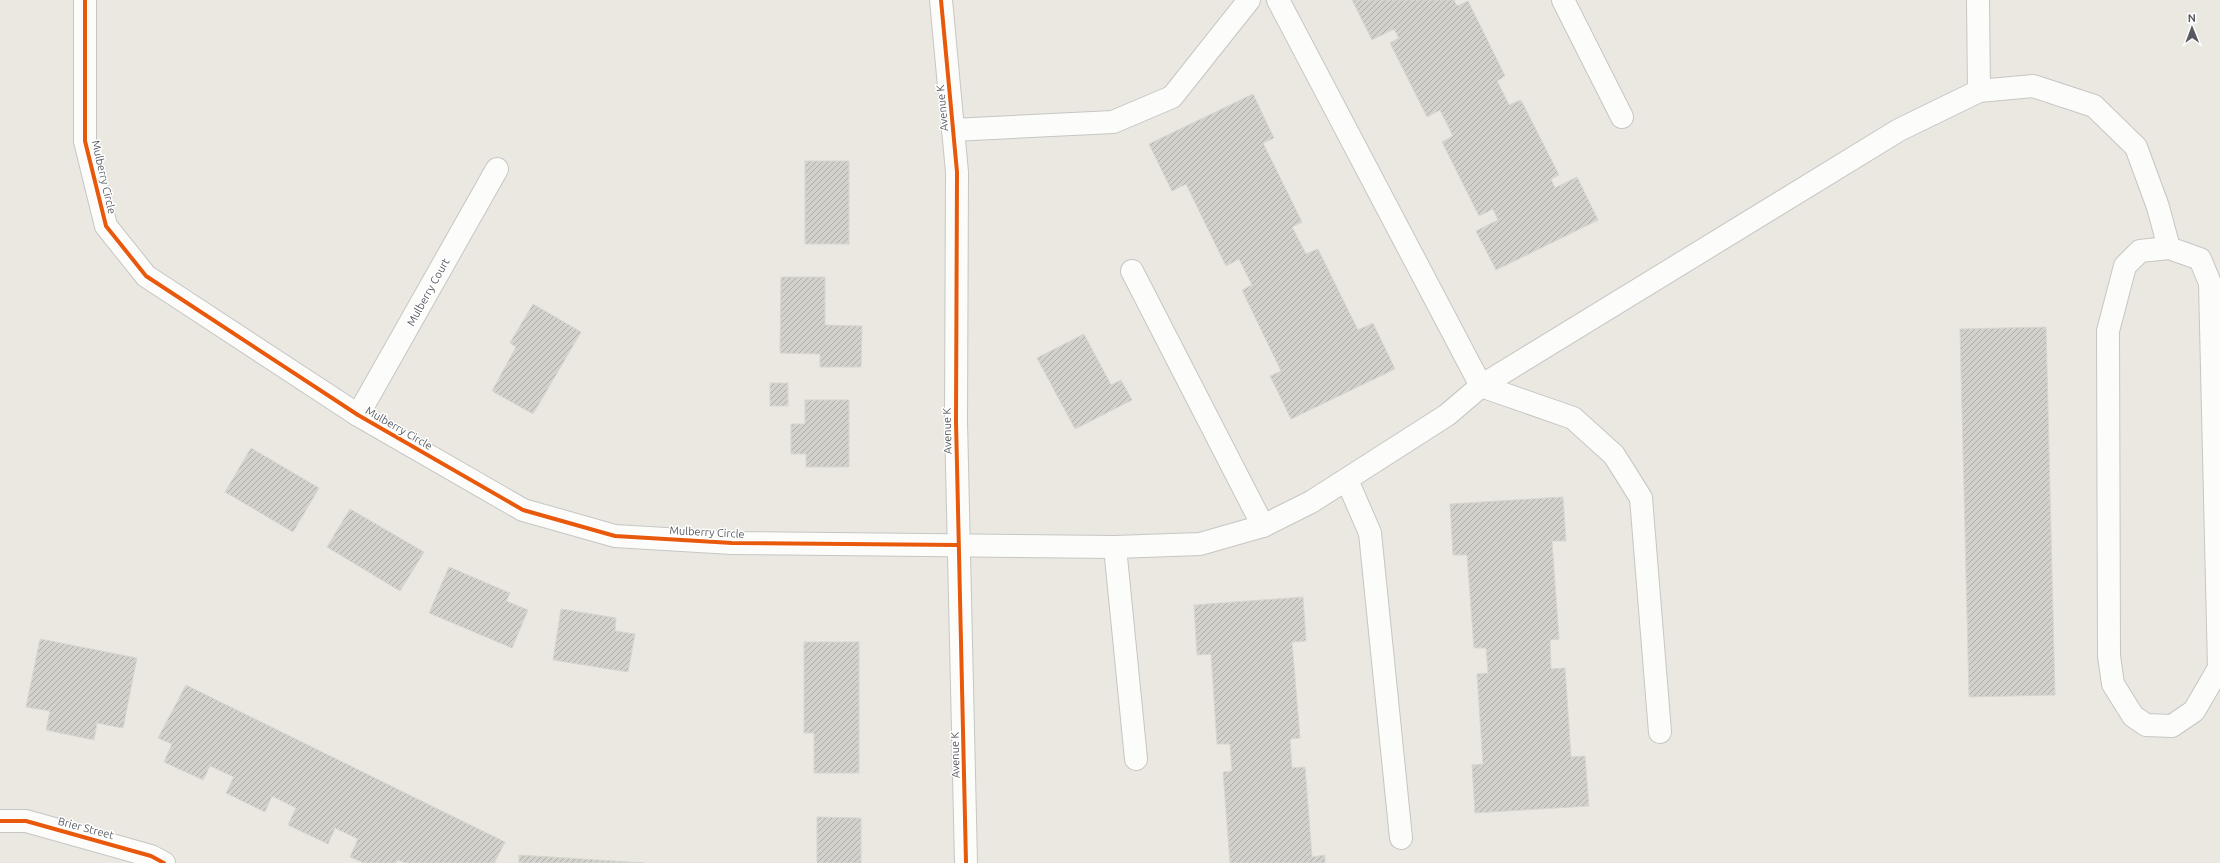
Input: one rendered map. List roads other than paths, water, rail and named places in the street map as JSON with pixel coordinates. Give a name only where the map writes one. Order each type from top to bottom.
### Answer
[{"type":"street","name":"Mulberry Circle","points":[[85,0],[85,141],[106,226],[146,276],[358,415],[523,510],[615,536],[732,543],[1115,547],[1200,544],[1263,526],[1311,502],[1347,480],[1447,415],[1481,386],[1899,130],[1979,90]]},
{"type":"street","name":"Avenue K","points":[[941,0],[957,172],[956,421],[966,863]]},
{"type":"street","points":[[953,130],[1113,122],[1172,97],[1249,0]]},
{"type":"street","points":[[1278,0],[1481,386],[1574,418],[1614,456],[1640,498],[1660,732]]},
{"type":"street","points":[[1563,0],[1622,117]]},
{"type":"street","points":[[1978,0],[1979,90],[2034,86],[2094,106],[2136,147],[2158,207],[2169,248]]},
{"type":"street","name":"Mulberry Court","points":[[358,415],[497,169]]},
{"type":"street","points":[[2169,248],[2200,259],[2210,283],[2219,668],[2194,711],[2172,726],[2146,725],[2133,716],[2113,684],[2109,648],[2108,331],[2125,266],[2140,252],[2169,248]]},
{"type":"street","points":[[1132,271],[1263,526]]},
{"type":"street","points":[[1347,480],[1370,533],[1402,838]]},
{"type":"street","points":[[1115,547],[1136,759]]},
{"type":"street","name":"Brier Street","points":[[0,821],[26,821],[151,856],[164,863]]}]
